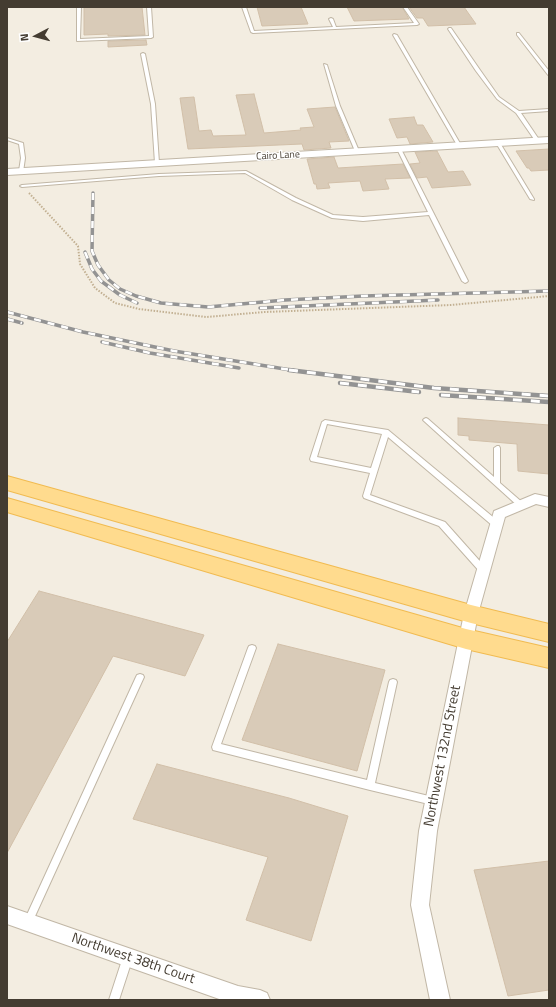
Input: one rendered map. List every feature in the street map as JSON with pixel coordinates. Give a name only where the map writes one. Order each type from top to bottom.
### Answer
[{"type":"main road","points":[[7,483],[471,614],[549,633]]},
{"type":"main road","points":[[7,505],[466,639],[549,658]]},
{"type":"street","name":"Cairo Lane","points":[[7,172],[549,140]]},
{"type":"street","points":[[498,519],[534,499],[549,502]]},
{"type":"street","name":"Northwest 132nd Street","points":[[440,1000],[420,905],[425,852],[433,801],[471,614],[498,519]]},
{"type":"street","name":"Northwest 38th Court","points":[[7,915],[238,996],[260,1000]]},
{"type":"lane","points":[[79,7],[78,40],[151,37],[148,7]]},
{"type":"lane","points":[[244,7],[253,32],[417,24],[405,7]]},
{"type":"lane","points":[[331,19],[335,28]]},
{"type":"lane","points":[[450,29],[498,98],[518,112],[538,140]]},
{"type":"lane","points":[[518,34],[549,74]]},
{"type":"lane","points":[[395,35],[459,145]]},
{"type":"lane","points":[[143,54],[153,104],[157,163]]},
{"type":"lane","points":[[325,65],[338,106],[358,151]]},
{"type":"lane","points":[[518,112],[549,110]]},
{"type":"lane","points":[[7,139],[21,142],[23,158],[21,171]]},
{"type":"lane","points":[[498,143],[532,199]]},
{"type":"lane","points":[[399,149],[465,281]]},
{"type":"lane","points":[[22,186],[159,175],[246,172],[294,199],[332,216],[363,219],[431,213]]},
{"type":"lane","points":[[426,420],[521,505]]},
{"type":"lane","points":[[374,471],[314,459],[325,422],[386,432],[498,519]]},
{"type":"lane","points":[[386,432],[366,496],[442,524],[483,570]]},
{"type":"lane","points":[[497,483],[498,448]]},
{"type":"lane","points":[[252,648],[216,748],[433,801]]},
{"type":"lane","points":[[28,922],[140,677]]},
{"type":"lane","points":[[370,786],[393,682]]},
{"type":"lane","points":[[114,1000],[128,957]]},
{"type":"path","points":[[22,186],[78,246],[80,264],[95,288],[115,303],[139,309],[206,317],[265,312],[451,305],[549,296]]},
{"type":"building","points":[[84,7],[142,7],[145,35],[84,35]]},
{"type":"building","points":[[257,7],[301,7],[308,24],[262,26]]},
{"type":"building","points":[[347,7],[402,7],[409,19],[354,21]]},
{"type":"building","points":[[409,7],[464,7],[476,24],[428,26],[423,18],[417,18]]},
{"type":"building","points":[[146,40],[147,45],[108,47],[108,41]]},
{"type":"building","points":[[254,94],[264,133],[301,130],[300,128],[314,127],[307,109],[335,107],[349,141],[329,142],[331,148],[304,150],[302,144],[188,149],[180,98],[194,97],[199,131],[211,130],[213,136],[246,135],[236,95]]},
{"type":"building","points":[[414,117],[417,125],[423,125],[433,142],[410,144],[407,137],[397,138],[389,119]]},
{"type":"building","points":[[549,149],[549,170],[531,171],[527,168],[516,151]]},
{"type":"building","points":[[437,151],[448,172],[463,171],[471,185],[432,188],[427,177],[417,178],[410,164],[420,163],[415,152]]},
{"type":"building","points":[[334,157],[338,168],[403,164],[410,178],[385,179],[389,189],[363,191],[360,181],[328,183],[330,188],[317,189],[316,184],[314,184],[307,159]]},
{"type":"building","points":[[458,418],[549,425],[549,474],[518,471],[517,444],[469,440],[469,436],[458,435]]},
{"type":"building","points":[[39,591],[204,635],[185,676],[113,656],[7,853],[7,642]]},
{"type":"building","points":[[278,644],[385,670],[357,771],[242,740]]},
{"type":"building","points":[[157,764],[289,798],[348,816],[311,941],[246,920],[268,857],[133,819]]},
{"type":"building","points":[[549,861],[549,990],[508,996],[474,870]]},
{"type":"railway","points":[[93,193],[92,251],[98,265],[109,280],[120,289],[136,296],[161,303],[208,307],[285,300],[363,296],[549,291]]},
{"type":"railway","points":[[85,252],[92,269],[101,281],[120,295],[137,303]]},
{"type":"railway","points":[[260,308],[438,300]]},
{"type":"railway","points":[[7,312],[83,332],[174,351],[297,371]]},
{"type":"railway","points":[[7,319],[22,323]]},
{"type":"railway","points":[[102,342],[150,353],[239,368]]},
{"type":"railway","points":[[289,370],[297,371]]},
{"type":"railway","points":[[297,371],[434,388],[549,396]]},
{"type":"railway","points":[[340,383],[419,392]]},
{"type":"railway","points":[[441,395],[549,402]]}]
